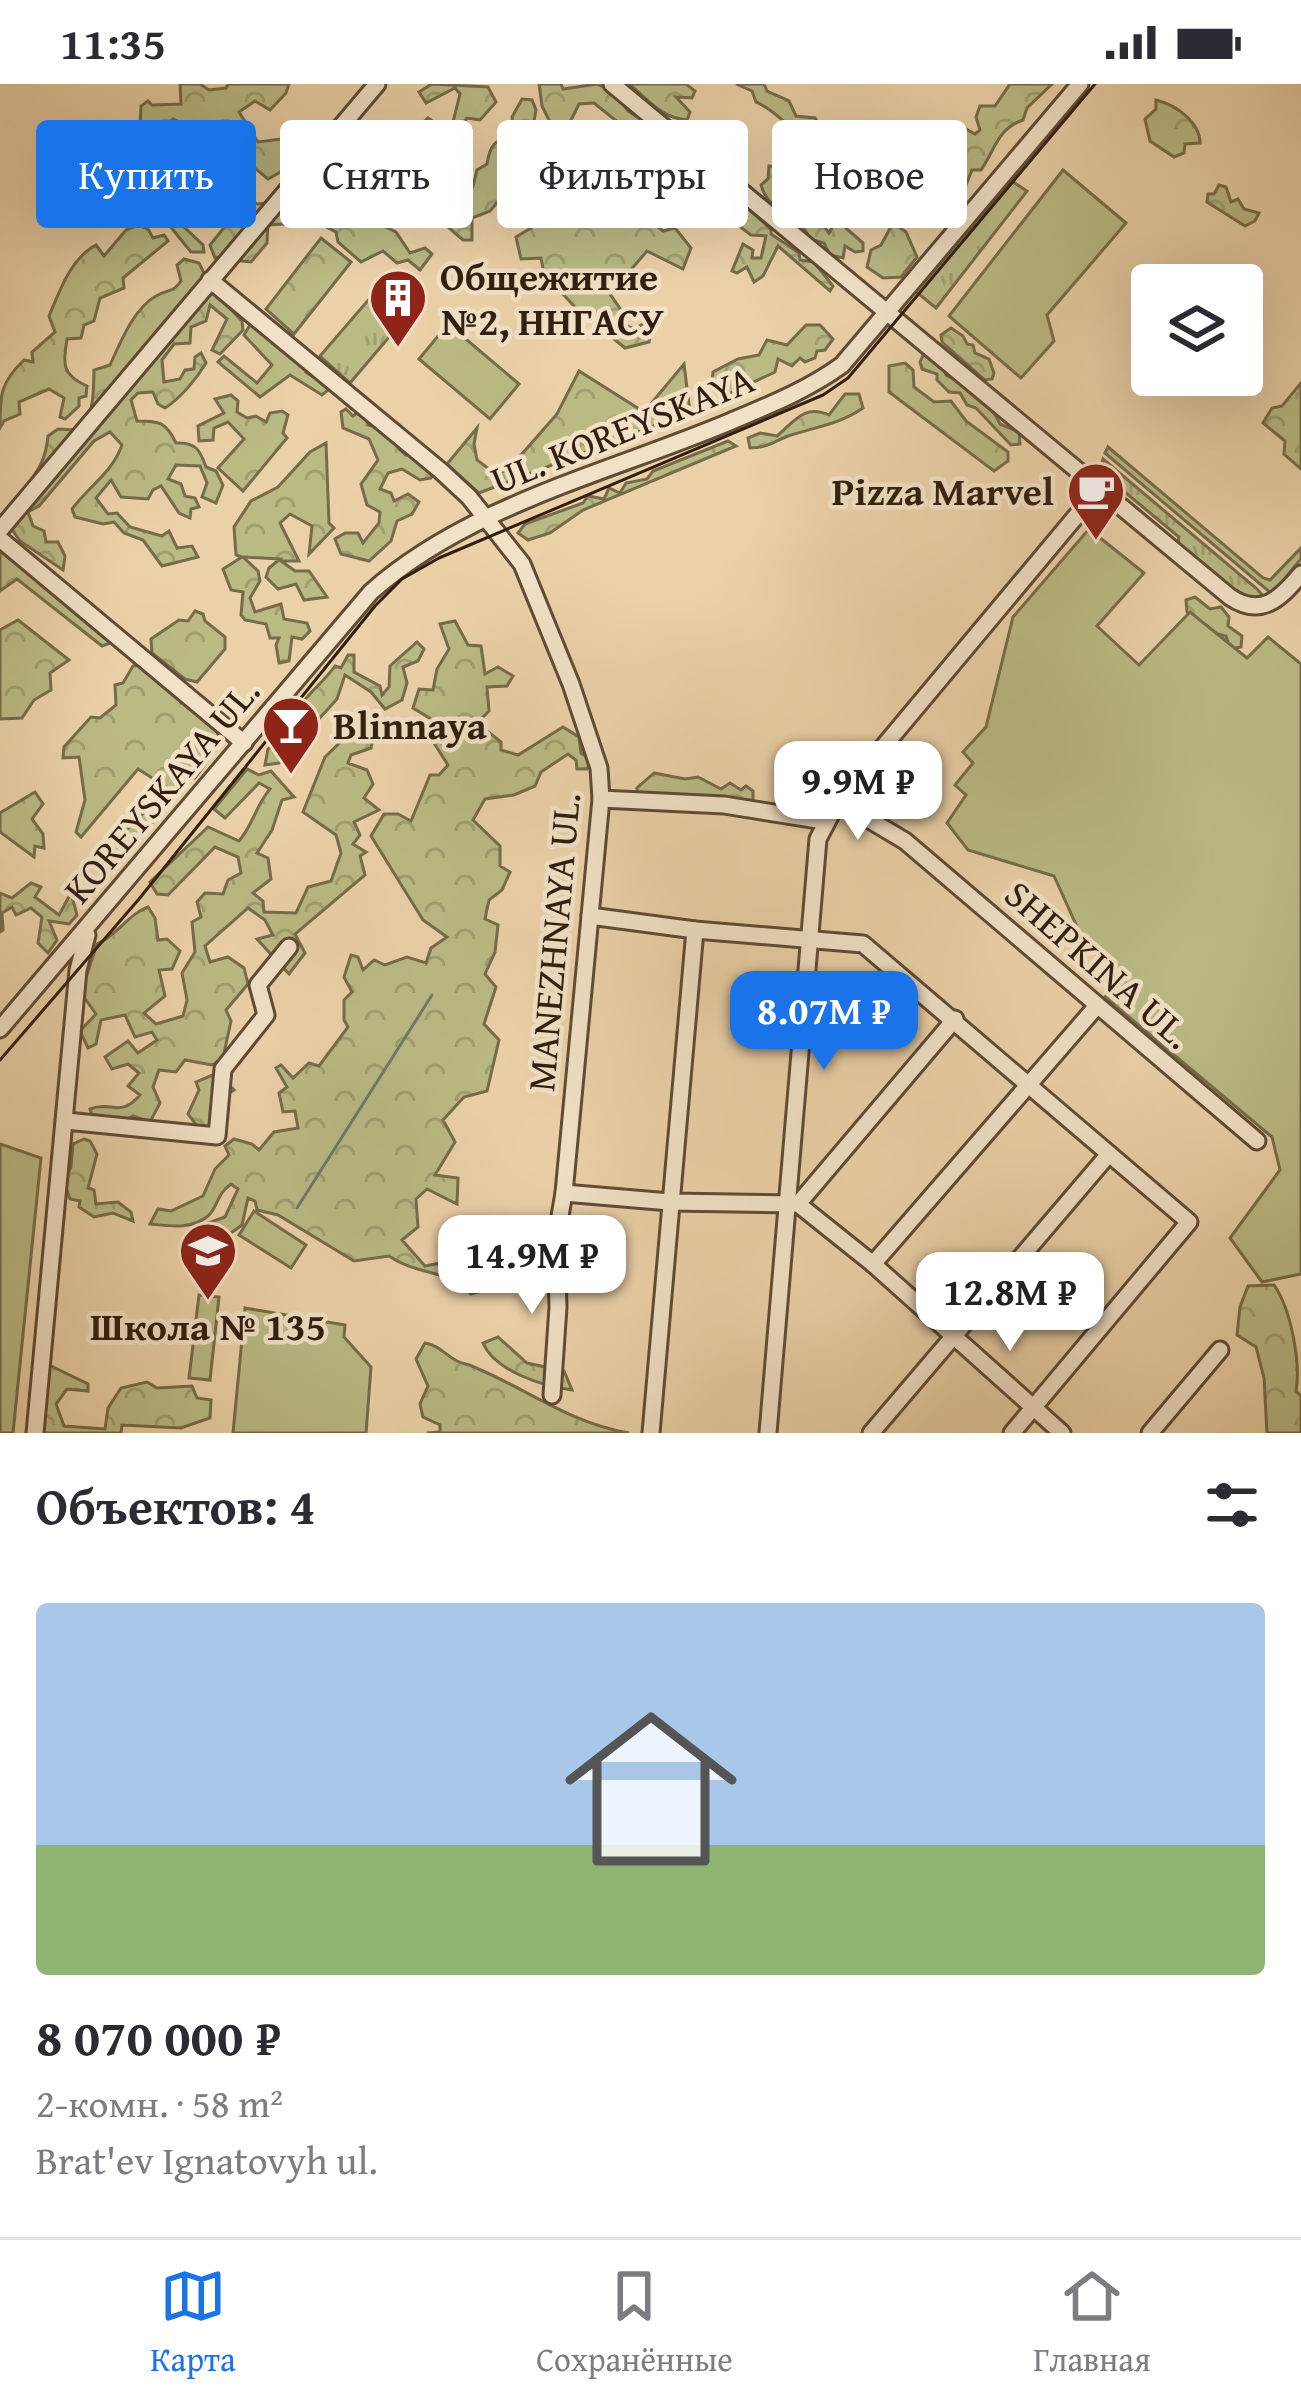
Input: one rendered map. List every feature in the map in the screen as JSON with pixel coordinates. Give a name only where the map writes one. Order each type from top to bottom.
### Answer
[{"type":"street","points":[[244,743],[0,535],[377,84]]},
{"type":"street","points":[[612,84],[1229,597],[1248,607],[1262,607],[1276,601],[1301,574]]},
{"type":"street","name":"UL. KOREYSKAYA","points":[[244,743],[371,592],[423,551],[486,520],[787,398],[842,365],[1080,84]]},
{"type":"street","name":"MANEZHNAYA UL.","points":[[210,280],[469,497],[522,564],[586,724],[599,768],[601,799],[556,1239],[558,1306],[552,1395]]},
{"type":"street","points":[[768,1433],[793,1204],[815,858],[824,821],[1098,490]]},
{"type":"street","name":"KOREYSKAYA UL.","points":[[0,1029],[244,743]]},
{"type":"street","points":[[601,799],[724,805],[824,821]]},
{"type":"street","name":"SHEPKINA UL.","points":[[838,800],[905,841],[1257,1141]]},
{"type":"street","points":[[590,916],[863,944],[1189,1222],[1012,1433]]},
{"type":"street","points":[[35,1433],[76,991],[90,926]]},
{"type":"street","points":[[651,1433],[695,930]]},
{"type":"street","points":[[66,1121],[217,1136],[224,1070],[266,1015],[258,985],[289,947]]},
{"type":"street","points":[[51,972],[65,972],[76,991]]},
{"type":"street","points":[[873,1264],[1096,1007]]},
{"type":"street","points":[[793,1204],[955,1019]]},
{"type":"street","points":[[871,1433],[1108,1154]]},
{"type":"street","points":[[564,1193],[670,1202],[793,1204],[873,1264],[1062,1433]]},
{"type":"street","points":[[1150,1433],[1220,1351]]},
{"type":"green space","points":[[180,84],[200,84],[209,90],[228,84],[289,84],[270,110],[255,101],[239,112],[244,120],[140,120],[141,106],[148,101],[152,105],[181,104]]},
{"type":"green space","points":[[432,84],[488,87],[496,102],[480,120],[454,120],[460,94],[455,88],[426,103],[419,92]]},
{"type":"green space","points":[[539,84],[561,84],[563,89],[597,84],[614,92],[642,120],[615,120],[594,103],[579,104],[571,120],[549,120]]},
{"type":"green space","points":[[629,84],[686,84],[695,91],[692,98],[676,97],[690,112],[687,120],[662,112]]},
{"type":"green space","points":[[736,84],[764,84],[767,91],[789,101],[796,116],[816,120],[782,120],[756,102],[752,91]]},
{"type":"green space","points":[[1010,84],[1052,84],[1027,108],[1023,120],[1002,135],[981,170],[972,170],[967,182],[967,130],[975,134],[980,130],[976,117],[980,106],[995,106]]},
{"type":"green space","points":[[522,99],[532,100],[534,120],[512,117]]},
{"type":"green space","points":[[1156,100],[1186,116],[1200,143],[1185,144],[1184,153],[1174,157],[1150,141],[1145,119],[1156,109]]},
{"type":"green space","points":[[256,139],[280,139],[280,172],[268,179],[256,169]]},
{"type":"green space","points":[[497,142],[497,203],[473,218],[477,170],[487,164]]},
{"type":"green space","points":[[772,166],[772,203],[761,185]]},
{"type":"green space","points":[[1063,170],[1126,223],[1047,315],[1054,341],[1021,378],[949,316]]},
{"type":"green space","points":[[1007,178],[1027,191],[936,308],[914,290]]},
{"type":"green space","points":[[1219,185],[1226,187],[1231,202],[1238,199],[1244,209],[1259,213],[1255,221],[1245,226],[1207,202],[1208,194],[1214,194]]},
{"type":"green space","points":[[280,202],[280,224],[268,225],[267,243],[251,262],[241,261],[241,251],[215,258],[210,245],[224,228],[256,228],[256,204]]},
{"type":"green space","points":[[748,209],[771,234],[799,253],[800,260],[814,262],[833,286],[830,291],[778,246],[763,276],[754,282],[747,267],[732,271],[743,244],[753,250],[752,258],[761,258],[766,236],[751,235],[742,228],[748,228]]},
{"type":"green space","points":[[146,228],[153,238],[164,235],[168,241],[123,278],[124,288],[100,298],[94,321],[84,325],[81,338],[67,339],[66,368],[87,386],[86,396],[79,398],[79,406],[65,419],[60,417],[64,398],[49,389],[19,402],[20,414],[0,428],[6,383],[24,360],[33,362],[32,352],[55,332],[49,316],[73,266],[96,245],[104,256],[126,230]]},
{"type":"green space","points":[[172,228],[185,228],[203,245],[204,252],[191,252]]},
{"type":"green space","points":[[328,228],[388,228],[410,253],[425,248],[432,254],[420,270],[408,260],[397,263],[383,251],[361,262],[338,242],[336,232]]},
{"type":"green space","points":[[449,228],[472,228],[472,240],[463,240]]},
{"type":"green space","points":[[531,228],[675,228],[691,248],[683,269],[647,251],[610,294],[621,310],[620,323],[634,329],[643,324],[652,327],[649,342],[625,348],[603,330],[602,317],[584,317],[562,293],[562,277],[545,279],[541,258],[521,259],[516,237]]},
{"type":"green space","points":[[804,228],[825,228],[829,233],[832,228],[846,228],[863,243],[863,251],[845,246],[843,258],[830,255],[824,243],[810,239]]},
{"type":"green space","points":[[890,228],[900,228],[917,257],[901,277],[883,278],[867,267],[871,250],[881,245]]},
{"type":"green space","points":[[321,238],[351,262],[294,334],[266,309]]},
{"type":"green space","points":[[184,259],[199,263],[213,291],[242,321],[243,330],[220,354],[212,350],[227,319],[210,305],[206,321],[191,327],[190,343],[174,344],[162,360],[164,382],[180,379],[185,370],[194,369],[195,357],[201,353],[206,363],[193,381],[165,408],[153,392],[138,393],[131,400],[137,421],[161,424],[176,443],[196,448],[223,485],[216,503],[202,497],[207,483],[200,466],[176,465],[168,479],[181,484],[185,496],[195,498],[199,507],[191,509],[190,518],[179,513],[161,486],[148,499],[121,497],[111,480],[96,498],[108,514],[117,513],[130,527],[162,536],[169,531],[177,548],[192,546],[198,557],[162,566],[143,540],[124,533],[114,522],[75,517],[72,509],[118,455],[122,445],[110,432],[94,441],[39,506],[28,512],[33,526],[44,531],[46,542],[58,542],[65,556],[63,570],[20,541],[9,525],[17,499],[41,463],[48,436],[58,429],[76,430],[87,417],[94,370],[110,365],[141,309],[178,285],[177,265]]},
{"type":"green space","points":[[383,283],[413,309],[350,383],[320,356]]},
{"type":"green space","points":[[253,320],[309,367],[306,372],[312,376],[316,371],[333,386],[322,395],[290,375],[260,397],[218,362],[224,356],[257,383],[272,365],[244,335]]},
{"type":"green space","points":[[448,324],[519,384],[490,419],[419,359]]},
{"type":"green space","points":[[806,325],[820,325],[833,339],[815,358],[805,362],[800,358],[792,366],[778,359],[775,372],[722,397],[711,388],[713,372],[759,355],[767,340],[787,345]]},
{"type":"green space","points":[[951,328],[973,345],[975,353],[989,359],[992,379],[985,380],[942,342],[941,335]]},
{"type":"green space","points":[[924,353],[944,366],[946,375],[978,394],[1000,424],[1019,432],[1020,444],[1011,445],[960,393],[949,392],[937,374],[922,369]]},
{"type":"green space","points":[[905,363],[913,370],[914,387],[934,402],[951,401],[966,421],[1008,452],[1008,461],[994,471],[889,392],[889,366]]},
{"type":"green space","points":[[684,364],[690,412],[479,493],[447,464],[477,428],[477,460],[493,472],[507,471],[557,414],[579,371],[644,412]]},
{"type":"green space","points":[[1301,383],[1301,469],[1284,454],[1285,441],[1263,423],[1272,408],[1282,406]]},
{"type":"green space","points":[[845,394],[859,394],[863,408],[835,422],[750,448],[748,438],[760,433],[777,436],[806,413],[829,415]]},
{"type":"green space","points":[[231,395],[238,401],[237,412],[247,418],[256,416],[266,422],[270,413],[288,415],[283,433],[287,438],[243,491],[218,468],[244,439],[228,422],[214,428],[213,440],[199,441],[198,426],[224,413],[215,399]]},
{"type":"green space","points":[[346,409],[353,416],[361,410],[368,416],[368,425],[383,428],[398,440],[406,455],[412,451],[436,466],[431,478],[420,480],[402,469],[388,473],[380,489],[391,493],[394,501],[408,494],[419,502],[412,514],[397,521],[391,541],[369,561],[341,554],[335,539],[358,533],[363,543],[379,523],[380,512],[367,505],[361,484],[378,460],[369,439],[343,428],[341,412]]},
{"type":"green space","points":[[728,441],[736,446],[583,510],[550,533],[528,540],[518,533],[525,524],[583,503],[588,496],[604,499],[609,488],[620,493],[626,483],[647,479],[653,471]]},
{"type":"green space","points":[[326,443],[329,523],[334,528],[309,554],[312,526],[290,514],[280,523],[299,561],[281,561],[295,571],[309,571],[327,597],[304,600],[296,584],[278,589],[266,577],[280,559],[243,557],[258,571],[260,581],[250,598],[255,612],[281,604],[284,619],[307,623],[310,631],[302,639],[292,637],[289,661],[279,663],[279,638],[270,638],[266,624],[245,620],[241,615],[243,592],[231,590],[223,569],[242,557],[236,555],[234,527],[251,501],[278,487],[310,452]]},
{"type":"green space","points":[[1108,447],[1263,578],[1270,580],[1301,548],[1301,559],[1272,594],[1105,453]]},
{"type":"green space","points":[[1103,459],[1265,598],[1239,596],[1177,547],[1179,537],[1126,493],[1118,500],[1098,482]]},
{"type":"green space","points":[[1089,529],[1144,573],[1097,626],[1139,665],[1190,612],[1247,658],[1268,637],[1301,664],[1301,1274],[1262,1282],[1230,1238],[1280,1170],[1272,1137],[1105,997],[1120,980],[1083,940],[1054,876],[968,850],[947,823],[966,795],[955,785],[973,763],[963,752],[986,727],[1013,617]]},
{"type":"green space","points":[[0,543],[116,641],[102,646],[17,579],[0,591]]},
{"type":"green space","points":[[1195,597],[1210,609],[1221,607],[1229,617],[1228,626],[1242,636],[1241,647],[1230,649],[1226,636],[1212,633],[1187,612],[1186,600]]},
{"type":"green space","points":[[195,611],[225,637],[225,649],[197,682],[185,679],[152,653],[151,639],[179,620],[188,621]]},
{"type":"green space","points":[[18,620],[69,660],[50,673],[51,690],[34,700],[22,718],[0,719],[0,630]]},
{"type":"green space","points":[[455,621],[468,645],[481,646],[485,674],[498,667],[513,676],[507,686],[487,687],[489,711],[477,723],[501,742],[501,750],[518,755],[563,727],[579,737],[581,753],[592,760],[587,769],[577,769],[576,760],[568,754],[541,772],[535,786],[485,799],[473,820],[500,846],[500,866],[510,872],[502,890],[489,900],[485,919],[498,925],[495,952],[485,974],[496,987],[484,1024],[499,1040],[487,1091],[464,1097],[443,1120],[455,1142],[435,1175],[458,1178],[457,1204],[427,1189],[416,1199],[418,1227],[402,1240],[425,1266],[466,1258],[474,1276],[488,1274],[485,1290],[471,1294],[452,1280],[389,1256],[354,1261],[278,1215],[257,1210],[255,1201],[248,1198],[242,1225],[224,1238],[215,1236],[208,1223],[225,1217],[238,1189],[231,1184],[211,1212],[195,1223],[150,1224],[158,1209],[171,1211],[203,1196],[215,1169],[229,1155],[225,1146],[234,1139],[259,1150],[274,1132],[298,1128],[295,1111],[283,1112],[279,1093],[287,1087],[276,1068],[281,1065],[293,1078],[309,1063],[319,1066],[348,1027],[344,1000],[352,992],[344,977],[351,955],[358,957],[363,970],[374,960],[385,965],[407,957],[426,963],[431,948],[447,937],[423,920],[371,836],[384,814],[411,821],[430,775],[439,775],[448,765],[432,740],[441,725],[413,708],[419,689],[433,690],[437,669],[449,649],[440,624]]},
{"type":"green space","points":[[417,642],[424,649],[418,661],[403,667],[407,683],[402,700],[385,709],[371,692],[345,675],[337,699],[279,763],[265,765],[268,749],[291,732],[302,704],[335,666],[341,668],[348,655],[354,655],[354,672],[380,686],[382,695],[389,687],[390,666]]},
{"type":"green space","points":[[149,663],[176,680],[181,703],[206,708],[220,744],[195,778],[178,783],[174,799],[115,864],[104,853],[168,788],[138,769],[81,837],[76,832],[85,800],[79,757],[63,758],[64,747],[91,717],[100,718],[116,705],[115,685],[123,683],[133,666]]},
{"type":"green space","points":[[360,723],[375,729],[371,748],[351,755],[348,763],[367,770],[373,784],[364,798],[379,810],[354,822],[360,835],[353,844],[366,852],[360,856],[365,875],[295,934],[305,953],[289,974],[257,939],[273,935],[265,920],[248,908],[205,946],[210,962],[228,957],[244,968],[248,984],[226,1010],[231,1021],[223,1058],[212,1065],[185,1060],[176,1072],[159,1070],[153,1087],[160,1103],[150,1122],[133,1116],[118,1124],[93,1118],[90,1109],[121,1108],[140,1095],[128,1086],[139,1073],[128,1064],[112,1069],[105,1057],[128,1041],[138,1053],[157,1040],[152,1032],[135,1037],[125,1015],[101,1020],[96,1044],[88,1048],[80,1031],[96,1014],[81,993],[97,944],[148,907],[158,940],[167,939],[180,951],[172,969],[159,970],[165,996],[144,1013],[156,1024],[183,1016],[187,1000],[182,973],[195,952],[192,922],[201,917],[197,902],[205,893],[223,894],[228,880],[241,873],[238,857],[215,847],[168,895],[157,894],[150,882],[208,827],[239,841],[270,789],[259,783],[225,818],[214,809],[247,769],[259,775],[271,771],[294,797],[282,800],[272,830],[257,853],[268,858],[271,879],[253,893],[263,901],[264,912],[296,913],[308,887],[331,881],[341,853],[336,835],[303,812],[325,757]]},
{"type":"green space","points":[[654,773],[698,777],[721,789],[730,783],[741,790],[746,786],[753,791],[753,801],[637,795],[637,788]]},
{"type":"green space","points":[[35,792],[43,804],[32,819],[43,834],[44,848],[35,846],[34,857],[0,832],[0,813]]},
{"type":"green space","points":[[31,883],[41,887],[35,897],[59,915],[71,893],[77,915],[69,924],[49,921],[57,940],[48,953],[38,943],[42,917],[31,908],[16,915],[12,907],[2,913],[0,932],[0,893],[12,898]]},
{"type":"green space","points":[[217,1073],[234,1090],[224,1096],[223,1113],[209,1128],[198,1127],[188,1114],[199,1090],[196,1082]]},
{"type":"green space","points":[[84,1139],[97,1154],[88,1188],[94,1190],[96,1204],[118,1202],[131,1212],[133,1221],[113,1213],[94,1217],[79,1207],[80,1201],[70,1199],[64,1182],[73,1144]]},
{"type":"green space","points":[[0,1144],[41,1158],[13,1433],[0,1433]]},
{"type":"green space","points":[[254,1211],[306,1245],[291,1268],[239,1235]]},
{"type":"green space","points":[[1274,1285],[1293,1336],[1301,1433],[1267,1433],[1264,1378],[1256,1347],[1237,1335],[1248,1286]]},
{"type":"green space","points":[[199,1295],[219,1297],[210,1380],[189,1378]]},
{"type":"green space","points":[[245,1308],[345,1325],[344,1337],[371,1367],[366,1433],[233,1433]]},
{"type":"green space","points":[[498,1337],[527,1363],[564,1371],[572,1390],[534,1381],[498,1362],[483,1343]]},
{"type":"green space","points":[[425,1343],[569,1414],[629,1433],[427,1433],[440,1432],[440,1425],[423,1417],[420,1404],[428,1386],[416,1359]]},
{"type":"green space","points":[[51,1366],[88,1384],[88,1391],[67,1389],[56,1404],[64,1426],[105,1429],[108,1408],[121,1388],[147,1382],[157,1388],[192,1386],[197,1398],[211,1400],[210,1418],[181,1428],[122,1425],[121,1433],[41,1433],[46,1370]]},
{"type":"waterway","points":[[297,1208],[432,995]]},
{"type":"tram line","points":[[0,1060],[402,579],[439,558],[823,395],[848,378],[1095,84]]},
{"type":"place","name":"Общежитие №2, ННГАСУ","points":[[398,349]]},
{"type":"place","name":"Pizza Marvel","points":[[1096,542]]},
{"type":"place","name":"Blinnaya","points":[[291,776]]},
{"type":"place","name":"Школа № 135","points":[[208,1302]]}]
